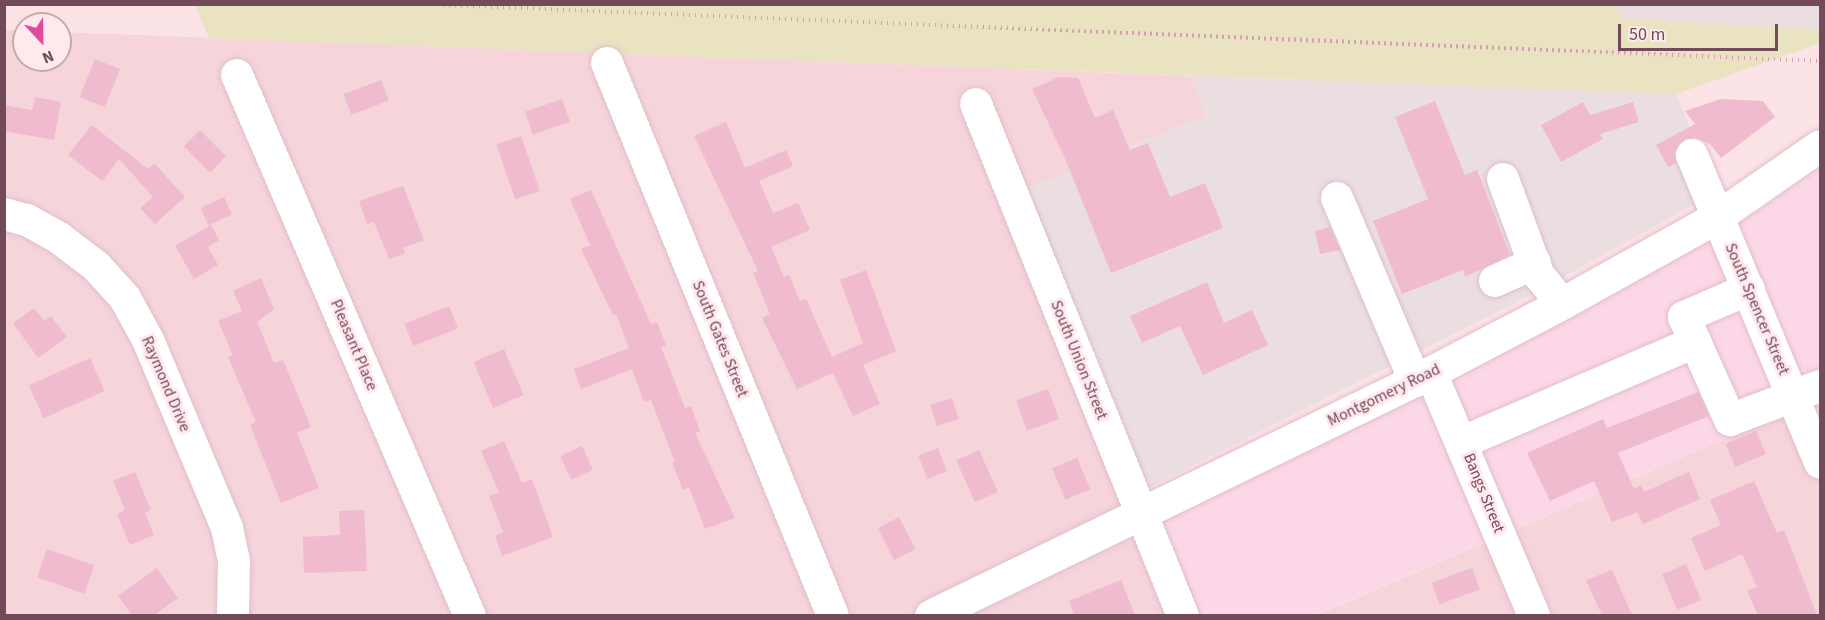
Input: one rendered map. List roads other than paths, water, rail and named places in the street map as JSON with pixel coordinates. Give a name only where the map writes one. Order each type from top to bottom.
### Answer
[{"type":"street","name":"South Gates Street","points":[[607,63],[832,615]]},
{"type":"street","name":"Pleasant Place","points":[[237,75],[470,615]]},
{"type":"street","name":"South Union Street","points":[[976,104],[1183,615]]},
{"type":"street","name":"Montgomery Road","points":[[931,615],[1423,377],[1562,304],[1719,217],[1821,146]]},
{"type":"street","name":"South Spencer Street","points":[[1692,155],[1749,289],[1807,391],[1821,462]]},
{"type":"street","points":[[1503,179],[1535,263],[1562,304]]},
{"type":"street","name":"Bangs Street","points":[[1338,198],[1423,377],[1463,442],[1534,615]]},
{"type":"street","name":"Raymond Drive","points":[[4,214],[27,220],[59,238],[96,266],[125,298],[148,340],[227,528],[234,562],[232,615]]},
{"type":"street","points":[[1495,280],[1535,263]]},
{"type":"street","points":[[1749,289],[1684,317],[1730,420],[1807,391]]},
{"type":"street","points":[[1463,442],[1695,342]]}]
